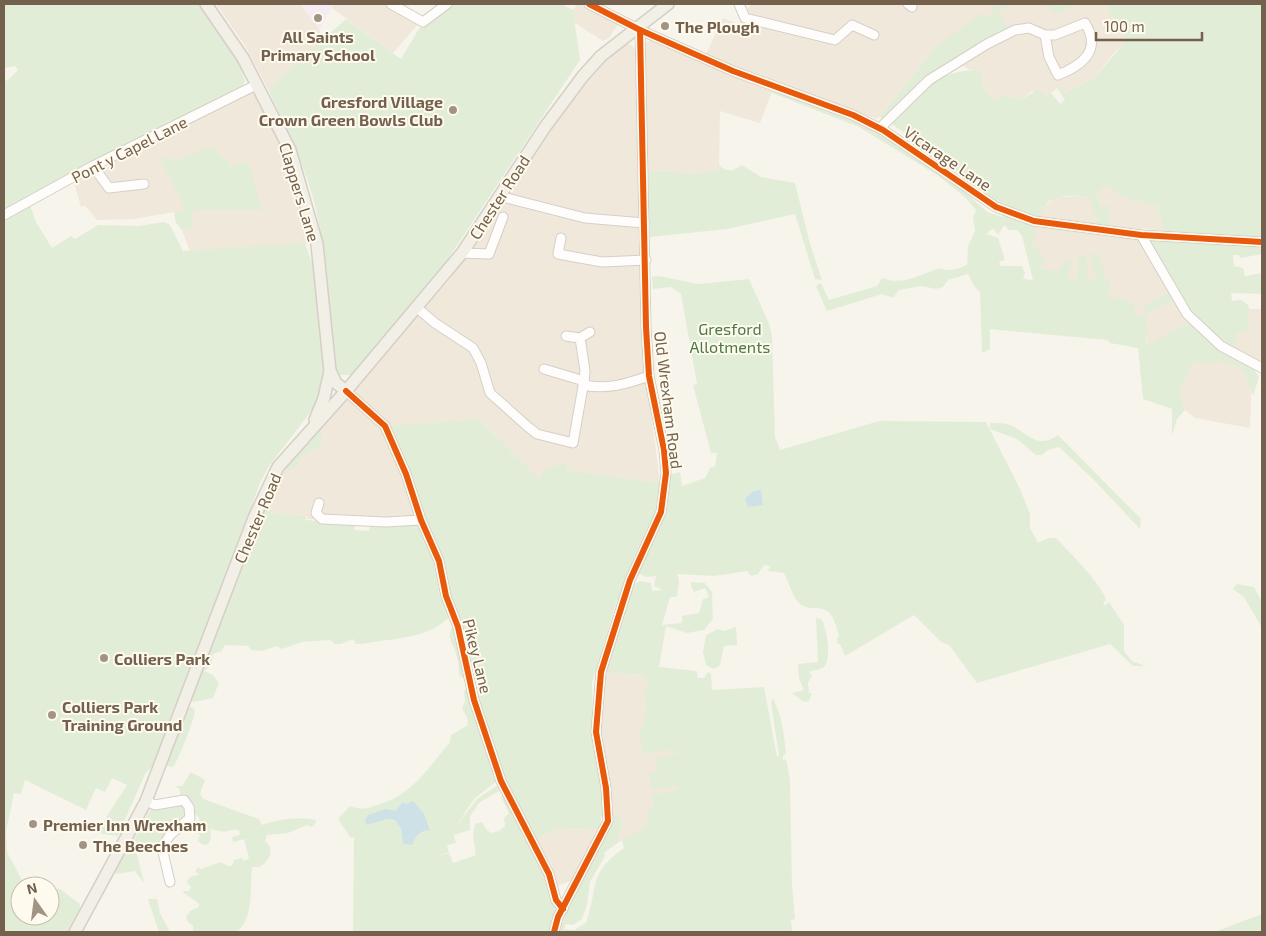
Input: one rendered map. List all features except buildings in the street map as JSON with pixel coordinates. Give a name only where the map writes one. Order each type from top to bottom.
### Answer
[{"type":"main road","name":"Clappers Lane","points":[[206,4],[243,58],[290,150],[317,244],[330,371],[324,398],[312,426]]},
{"type":"main road","name":"Chester Road","points":[[75,932],[146,801],[254,518],[278,467],[312,426],[346,391],[462,253],[499,196],[583,76],[602,56],[668,4]]},
{"type":"main road","points":[[330,371],[336,383],[346,391]]},
{"type":"street","points":[[391,4],[423,22],[446,4]]},
{"type":"street","name":"Vicarage Lane","points":[[589,4],[733,71],[853,114],[880,128],[996,207],[1034,221],[1141,235],[1262,242]]},
{"type":"street","points":[[739,4],[745,18],[835,40],[852,25],[874,35]]},
{"type":"street","points":[[880,128],[929,80],[987,44],[1016,30],[1029,28],[1045,35],[1062,33],[1085,23],[1092,35],[1093,43],[1081,63],[1058,75],[1049,57],[1045,35]]},
{"type":"street","name":"Old Wrexham Road","points":[[554,932],[563,909],[608,821],[606,788],[596,732],[601,672],[630,580],[661,512],[666,473],[664,450],[649,376],[638,28]]},
{"type":"street","name":"Pont y Capel Lane","points":[[4,216],[93,166],[256,85]]},
{"type":"street","points":[[93,166],[109,188],[144,184]]},
{"type":"street","points":[[499,196],[585,218],[644,223]]},
{"type":"street","points":[[462,253],[489,254],[503,216]]},
{"type":"street","points":[[1141,235],[1187,314],[1221,346],[1262,368]]},
{"type":"street","points":[[561,238],[558,254],[602,262],[646,260]]},
{"type":"street","points":[[416,308],[473,348],[481,363],[490,393],[527,426],[537,434],[573,443],[585,371],[580,338]]},
{"type":"street","points":[[566,336],[580,338],[590,332]]},
{"type":"street","points":[[544,369],[599,389],[613,387],[649,376]]},
{"type":"street","name":"Pikey Lane","points":[[346,391],[385,426],[406,474],[421,520],[439,561],[446,596],[458,627],[474,700],[501,781],[550,874],[556,900],[563,909]]},
{"type":"street","points":[[320,503],[316,513],[322,519],[386,522],[421,520]]},
{"type":"street","points":[[146,801],[155,805],[184,800],[189,807],[190,818],[164,841],[162,848],[170,882]]},
{"type":"shaded area","points":[[216,4],[270,4],[272,6],[275,4],[300,4],[320,30],[321,42],[268,89],[244,44]]},
{"type":"shaded area","name":"All Saints Primary School","points":[[300,4],[333,4],[320,30]]},
{"type":"shaded area","points":[[333,4],[408,4],[401,16],[419,23],[393,53],[332,8]]},
{"type":"shaded area","points":[[585,4],[619,23],[609,38],[603,41],[575,23],[573,10],[577,5]]},
{"type":"shaded area","points":[[751,4],[1105,4],[1128,40],[1114,53],[1094,78],[1064,93],[1060,86],[1046,97],[1032,91],[1022,99],[1003,95],[995,100],[982,88],[983,73],[978,70],[970,70],[935,48],[877,119],[730,67],[706,54],[723,18],[738,24]]},
{"type":"shaded area","points":[[648,41],[654,41],[773,89],[760,123],[720,111],[719,171],[706,173],[647,171],[644,44]]},
{"type":"shaded area","points":[[624,43],[632,45],[635,50],[640,207],[638,236],[649,395],[660,483],[567,470],[566,464],[540,481],[478,419],[384,427],[425,520],[307,519],[307,516],[269,513],[268,497],[282,471],[450,279],[547,128],[583,80]]},
{"type":"shaded area","points":[[252,91],[261,104],[280,142],[300,195],[312,243],[190,251],[182,230],[192,227],[186,210],[133,219],[97,220],[85,206],[81,207],[74,182],[108,167],[121,156]]},
{"type":"shaded area","points":[[1106,185],[1124,198],[1157,206],[1164,231],[1142,228],[1141,239],[1191,321],[1147,347],[1146,314],[1136,317],[1124,298],[1108,298],[1111,281],[1085,285],[1037,277],[1023,224],[1056,197],[1089,196],[1097,193]]},
{"type":"shaded area","points":[[1236,300],[1241,300],[1248,305],[1249,309],[1262,309],[1262,361],[1233,350]]},
{"type":"shaded area","points":[[1225,356],[1252,370],[1250,428],[1195,418],[1185,410],[1180,391],[1193,361]]},
{"type":"shaded area","points":[[761,490],[763,505],[748,507],[745,498],[754,491]]},
{"type":"shaded area","points":[[697,671],[698,700],[717,808],[615,843],[599,738],[604,673],[646,675]]},
{"type":"shaded area","points":[[413,801],[424,814],[430,830],[418,834],[412,845],[403,844],[401,829],[395,820],[387,819],[366,825],[365,821],[368,815],[386,809],[395,811],[403,802],[406,804]]},
{"type":"shaded area","points":[[561,828],[599,829],[575,879],[555,887],[551,864],[535,839]]},
{"type":"green space","points":[[4,4],[202,4],[235,51],[245,81],[242,87],[141,136],[4,209],[4,78],[7,81],[18,70],[15,66],[4,68]]},
{"type":"green space","points":[[447,4],[561,4],[573,10],[580,60],[438,274],[360,367],[352,375],[339,375],[335,368],[325,268],[316,209],[301,163],[268,89],[346,19],[401,59],[423,22]]},
{"type":"green space","points":[[991,4],[1014,4],[999,11],[1008,31],[987,42],[884,119],[879,117],[935,48],[978,15],[983,14],[986,17],[994,14]]},
{"type":"green space","points":[[1021,4],[1075,4],[1056,15],[1050,7]]},
{"type":"green space","points":[[1105,4],[1262,4],[1262,237],[1164,231],[1157,206],[1124,198],[1106,185],[1096,195],[1100,207],[1108,205],[1109,225],[1097,225],[1097,218],[1089,196],[1059,197],[1053,199],[1045,206],[1034,223],[1037,233],[1031,242],[1034,247],[1044,248],[1038,255],[1045,260],[1040,269],[1058,271],[1067,259],[1072,265],[1067,279],[1077,279],[1079,265],[1077,258],[1086,256],[1088,280],[1098,278],[1091,266],[1092,253],[1097,254],[1102,262],[1105,281],[1111,281],[1108,297],[1124,298],[1133,304],[1137,317],[1146,314],[1147,346],[1191,321],[1209,342],[1244,361],[1255,370],[1259,377],[1253,396],[1244,371],[1225,361],[1203,364],[1193,361],[1180,391],[1185,410],[1177,419],[1172,436],[1172,409],[1143,399],[1138,348],[1110,343],[1107,340],[990,329],[990,349],[982,353],[980,292],[974,286],[968,274],[948,280],[943,287],[936,289],[922,286],[899,290],[893,298],[882,294],[827,311],[816,286],[821,283],[829,300],[877,286],[882,278],[897,281],[904,280],[937,269],[953,270],[967,265],[968,246],[975,231],[973,217],[976,210],[965,197],[937,175],[859,127],[772,93],[773,89],[852,117],[871,127],[962,189],[987,212],[1003,217],[998,207],[971,182],[892,124],[920,94],[938,79],[963,71],[978,70],[983,73],[982,88],[995,100],[1003,95],[1022,99],[1037,90],[1046,97],[1051,93],[1060,104],[1065,100],[1057,88],[1060,86],[1065,93],[1094,78],[1127,40]],"holes":[[[1004,225],[1009,230],[1017,230],[1022,236],[1033,280],[1023,279],[1025,273],[1022,266],[1001,266],[999,262],[1005,260],[998,238],[987,234],[994,229],[998,235]]]},
{"type":"green space","points":[[208,148],[216,148],[221,158],[226,157],[231,167],[248,161],[263,210],[193,210],[192,227],[182,230],[176,223],[174,212],[186,210],[160,159],[170,158],[175,161]]},
{"type":"green space","points":[[719,165],[730,170],[742,165],[761,177],[795,183],[809,240],[822,280],[815,279],[795,214],[727,229],[650,237],[647,171],[706,173],[718,171]]},
{"type":"green space","points":[[30,205],[36,222],[52,248],[71,236],[75,239],[98,225],[139,226],[164,222],[170,225],[183,251],[305,243],[316,274],[325,369],[319,401],[269,466],[260,483],[160,758],[145,774],[118,836],[96,833],[127,785],[112,778],[105,792],[96,788],[86,810],[25,780],[21,794],[14,793],[6,832],[7,852],[20,876],[10,876],[10,926],[60,926],[60,889],[80,904],[80,909],[67,932],[4,932],[4,219]]},
{"type":"green space","points":[[1145,238],[1262,245],[1262,254],[1241,258],[1239,255],[1233,255],[1234,266],[1243,268],[1245,276],[1262,273],[1262,294],[1231,293],[1232,301],[1241,300],[1248,305],[1249,331],[1236,333],[1237,340],[1233,350],[1218,341],[1192,316],[1172,286]]},
{"type":"green space","name":"Gresford Allotments","points":[[659,276],[698,284],[749,279],[769,324],[772,336],[775,437],[780,450],[879,421],[986,422],[1020,489],[1030,514],[1030,528],[1038,543],[1048,538],[1056,538],[1085,569],[1104,595],[1106,601],[1103,602],[1105,606],[1109,602],[1124,625],[1124,651],[1132,661],[1145,666],[1133,666],[1110,644],[977,683],[949,645],[941,642],[914,615],[845,656],[840,644],[837,643],[837,638],[839,637],[831,615],[826,610],[810,608],[798,602],[784,573],[768,571],[770,566],[764,565],[758,574],[751,576],[747,571],[714,576],[677,574],[679,581],[677,597],[670,597],[662,625],[682,623],[682,616],[699,613],[703,599],[709,597],[705,588],[694,592],[691,582],[705,583],[712,592],[713,619],[704,630],[687,633],[666,626],[659,667],[697,671],[697,678],[704,678],[708,672],[711,674],[712,690],[764,687],[777,757],[779,756],[771,703],[773,698],[779,711],[786,754],[783,756],[783,760],[786,759],[790,780],[792,884],[795,919],[791,920],[792,930],[796,932],[557,932],[610,822],[617,813],[623,827],[618,834],[619,842],[604,853],[605,856],[590,882],[587,904],[582,919],[573,925],[566,924],[564,929],[574,930],[586,923],[599,874],[612,857],[624,848],[622,840],[647,826],[646,821],[649,819],[647,809],[654,807],[651,795],[678,790],[677,786],[652,790],[649,774],[658,772],[655,758],[677,754],[675,749],[643,754],[638,729],[642,728],[647,709],[644,691],[648,690],[646,675],[604,673],[626,601],[617,600],[592,682],[593,737],[602,786],[603,810],[599,829],[561,828],[535,839],[509,791],[497,760],[490,766],[497,781],[475,798],[454,829],[477,799],[498,785],[501,790],[480,802],[470,816],[470,830],[454,835],[456,843],[447,845],[449,852],[437,856],[449,853],[453,863],[476,855],[473,837],[475,824],[482,822],[491,833],[499,831],[505,826],[504,818],[509,813],[501,797],[504,796],[547,873],[556,911],[549,932],[353,932],[354,837],[351,838],[338,819],[350,806],[365,808],[380,804],[402,794],[419,779],[450,742],[451,735],[468,725],[467,717],[462,709],[465,701],[464,691],[468,689],[467,681],[459,675],[457,657],[450,639],[450,632],[455,624],[450,616],[433,629],[422,633],[362,644],[356,644],[353,639],[341,644],[334,644],[331,640],[302,642],[282,649],[276,646],[262,651],[251,650],[248,646],[225,645],[222,651],[213,654],[211,666],[204,671],[213,675],[219,683],[213,698],[194,702],[189,700],[226,598],[268,497],[271,501],[270,513],[306,516],[306,520],[355,524],[354,530],[369,531],[370,525],[421,524],[435,545],[390,426],[478,419],[540,480],[544,469],[566,463],[567,470],[660,483],[655,513],[632,561],[644,559],[666,514],[669,475],[680,472],[682,486],[705,478],[710,468],[715,467],[717,453],[711,453],[693,385],[697,384],[681,294],[671,287],[653,289],[652,277]],"holes":[[[640,574],[646,577],[656,576],[654,586],[663,590],[652,591],[651,583],[641,581],[633,584],[627,582]],[[403,802],[430,829],[422,831],[403,844],[401,829],[395,820],[387,819],[391,811],[395,811]]]},
{"type":"green space","points":[[1171,292],[1175,299],[1146,314],[1144,305]]},
{"type":"green space","points":[[990,423],[1007,424],[1037,440],[1043,441],[1058,435],[1141,519],[1140,529],[1094,480],[1059,447],[1048,450],[1042,455],[1036,455],[1017,439],[990,429]]},
{"type":"green space","points":[[320,430],[322,436],[320,447],[305,454],[298,465],[285,469],[311,436]]},
{"type":"green space","points":[[1237,584],[1254,587],[1262,602],[1262,628],[1244,597],[1233,589]]},
{"type":"green space","points":[[816,618],[821,619],[825,629],[828,657],[824,667],[809,672],[812,675],[808,683],[809,693],[812,693],[809,701],[804,702],[792,693],[804,690],[799,678],[798,664],[818,662]]},
{"type":"green space","points":[[736,627],[737,645],[724,646],[720,665],[714,669],[706,665],[703,652],[706,635],[718,629],[724,631]]},
{"type":"green space","points":[[192,707],[195,711],[194,716],[182,749],[173,767],[167,766],[166,762],[187,708]]},
{"type":"green space","points":[[191,772],[205,780],[200,794],[203,799],[259,819],[262,825],[290,819],[305,818],[317,821],[312,827],[307,825],[288,833],[267,835],[265,841],[270,848],[270,856],[263,865],[252,867],[249,911],[237,932],[193,932],[193,926],[186,917],[190,911],[199,907],[199,904],[182,891],[189,891],[191,887],[187,882],[190,877],[200,874],[195,872],[198,867],[201,869],[220,862],[232,866],[234,860],[242,858],[244,861],[249,858],[244,839],[233,842],[232,837],[239,835],[240,832],[236,829],[224,832],[210,829],[211,839],[208,844],[203,845],[198,841],[200,835],[195,827],[200,819],[181,799],[179,788],[174,786],[182,786]]},
{"type":"green space","points":[[179,802],[185,806],[186,819],[163,836],[158,845],[144,849],[131,845],[152,807]]},
{"type":"green space","points":[[126,850],[137,854],[144,883],[135,871],[117,874],[114,871]]},
{"type":"green space","points":[[148,899],[157,899],[160,913],[170,932],[159,932]]},
{"type":"green space","points":[[1262,914],[1262,932],[1214,932]]},
{"type":"cycle path","points":[[589,4],[640,30],[733,71],[853,115],[883,130],[996,207],[1034,221],[1141,235],[1262,242]]},
{"type":"cycle path","points":[[554,932],[558,917],[608,821],[606,788],[596,732],[601,672],[630,580],[661,512],[666,473],[664,450],[649,376],[646,327],[640,30]]},
{"type":"cycle path","points":[[346,391],[385,426],[406,474],[421,520],[439,561],[446,596],[458,627],[474,700],[501,781],[549,874],[556,900],[563,909]]},
{"type":"place","name":"All Saints Primary School","points":[[318,18]]},
{"type":"place","name":"The Plough","points":[[665,26]]},
{"type":"place","name":"Gresford Village Crown Green Bowls Club","points":[[453,110]]},
{"type":"place","name":"Colliers Park","points":[[104,658]]},
{"type":"place","name":"Colliers Park Training Ground","points":[[52,715]]},
{"type":"place","name":"Premier Inn Wrexham","points":[[33,824]]},
{"type":"place","name":"The Beeches","points":[[83,845]]}]
